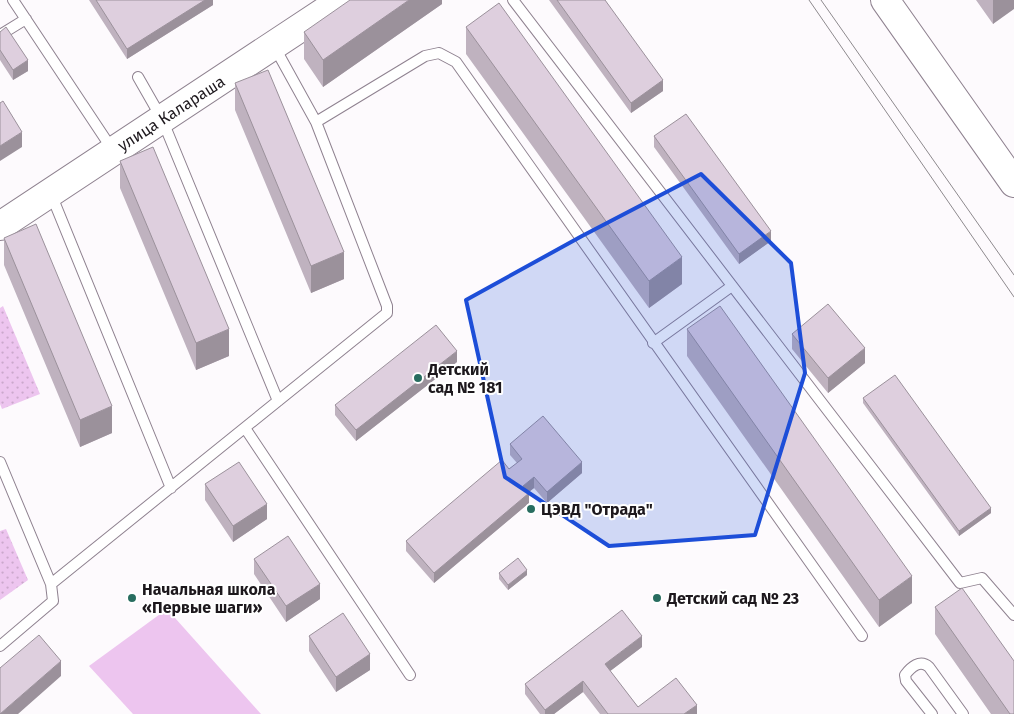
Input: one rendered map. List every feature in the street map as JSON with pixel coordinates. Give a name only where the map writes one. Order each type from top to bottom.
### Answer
[{"type":"street","name":"улица Калараша","points":[[0,226],[342,0]]},
{"type":"street","points":[[885,0],[1014,183]]},
{"type":"lane","points":[[13,0],[113,151]]},
{"type":"lane","points":[[513,0],[960,583],[982,578],[1014,615]]},
{"type":"lane","points":[[0,35],[26,19]]},
{"type":"lane","points":[[51,584],[385,316],[388,309],[316,122],[274,45]]},
{"type":"lane","points":[[316,122],[424,56],[439,53],[456,62],[862,636]]},
{"type":"lane","points":[[138,77],[162,119],[278,401]]},
{"type":"lane","points":[[50,193],[171,488]]},
{"type":"lane","points":[[653,343],[732,286]]},
{"type":"lane","points":[[245,428],[410,675]]},
{"type":"lane","points":[[0,462],[51,584],[53,601],[0,646]]},
{"type":"lane","points":[[932,714],[906,681],[905,675],[916,664],[922,663],[929,667],[963,714]]},
{"type":"highlighted area","points":[[701,174],[791,263],[805,373],[755,535],[609,546],[505,477],[466,300],[582,236]]},
{"type":"shaded area","points":[[3,306],[40,394],[2,409],[0,404],[0,308]]},
{"type":"shaded area","points":[[6,529],[28,580],[0,600],[0,531]]},
{"type":"shaded area","points":[[167,609],[261,714],[133,714],[89,666]]},
{"type":"building","points":[[96,0],[205,0],[127,49]]},
{"type":"building","points":[[350,0],[409,0],[323,60],[304,32]]},
{"type":"building","points":[[557,0],[605,0],[663,80],[631,103]]},
{"type":"building","points":[[499,3],[682,257],[649,281],[466,27]]},
{"type":"building","points":[[6,27],[28,60],[13,70],[0,50],[0,32]]},
{"type":"building","points":[[268,70],[344,252],[311,266],[235,83]]},
{"type":"building","points":[[3,101],[22,132],[0,146],[0,103]]},
{"type":"building","points":[[686,114],[771,231],[739,254],[654,136]]},
{"type":"building","points":[[153,147],[229,329],[196,343],[120,161]]},
{"type":"building","points":[[36,224],[112,406],[80,420],[4,238]]},
{"type":"building","points":[[828,304],[865,348],[828,378],[792,334]]},
{"type":"building","points":[[720,306],[912,576],[879,600],[687,329]]},
{"type":"building","points":[[436,325],[457,351],[356,430],[335,405]]},
{"type":"building","points":[[895,375],[991,508],[959,531],[863,398]]},
{"type":"building","points":[[543,416],[582,462],[547,492],[534,477],[523,486],[529,493],[434,573],[406,541],[502,460],[509,469],[522,459],[510,444]]},
{"type":"building","points":[[239,462],[267,504],[233,526],[205,484]]},
{"type":"building","points":[[288,536],[320,584],[286,606],[254,559]]},
{"type":"building","points":[[518,558],[527,570],[508,585],[499,573]]},
{"type":"building","points":[[962,588],[1014,661],[1014,714],[1010,714],[935,607]]},
{"type":"building","points":[[622,610],[642,636],[605,664],[638,707],[676,678],[697,705],[684,714],[608,714],[583,681],[545,710],[525,684]]},
{"type":"building","points":[[343,613],[370,654],[336,677],[309,636]]},
{"type":"building","points":[[39,635],[61,661],[0,714],[0,668]]},
{"type":"tram line","points":[[809,0],[1014,297]]},
{"type":"tram line","points":[[821,0],[1014,275]]},
{"type":"place","name":"Детский сад № 181","points":[[418,378]]},
{"type":"place","name":"ЦЭВД \"Отрада\"","points":[[531,509]]},
{"type":"place","name":"Начальная школа «Первые шаги»","points":[[132,598]]},
{"type":"place","name":"Детский сад № 23","points":[[657,598]]}]
